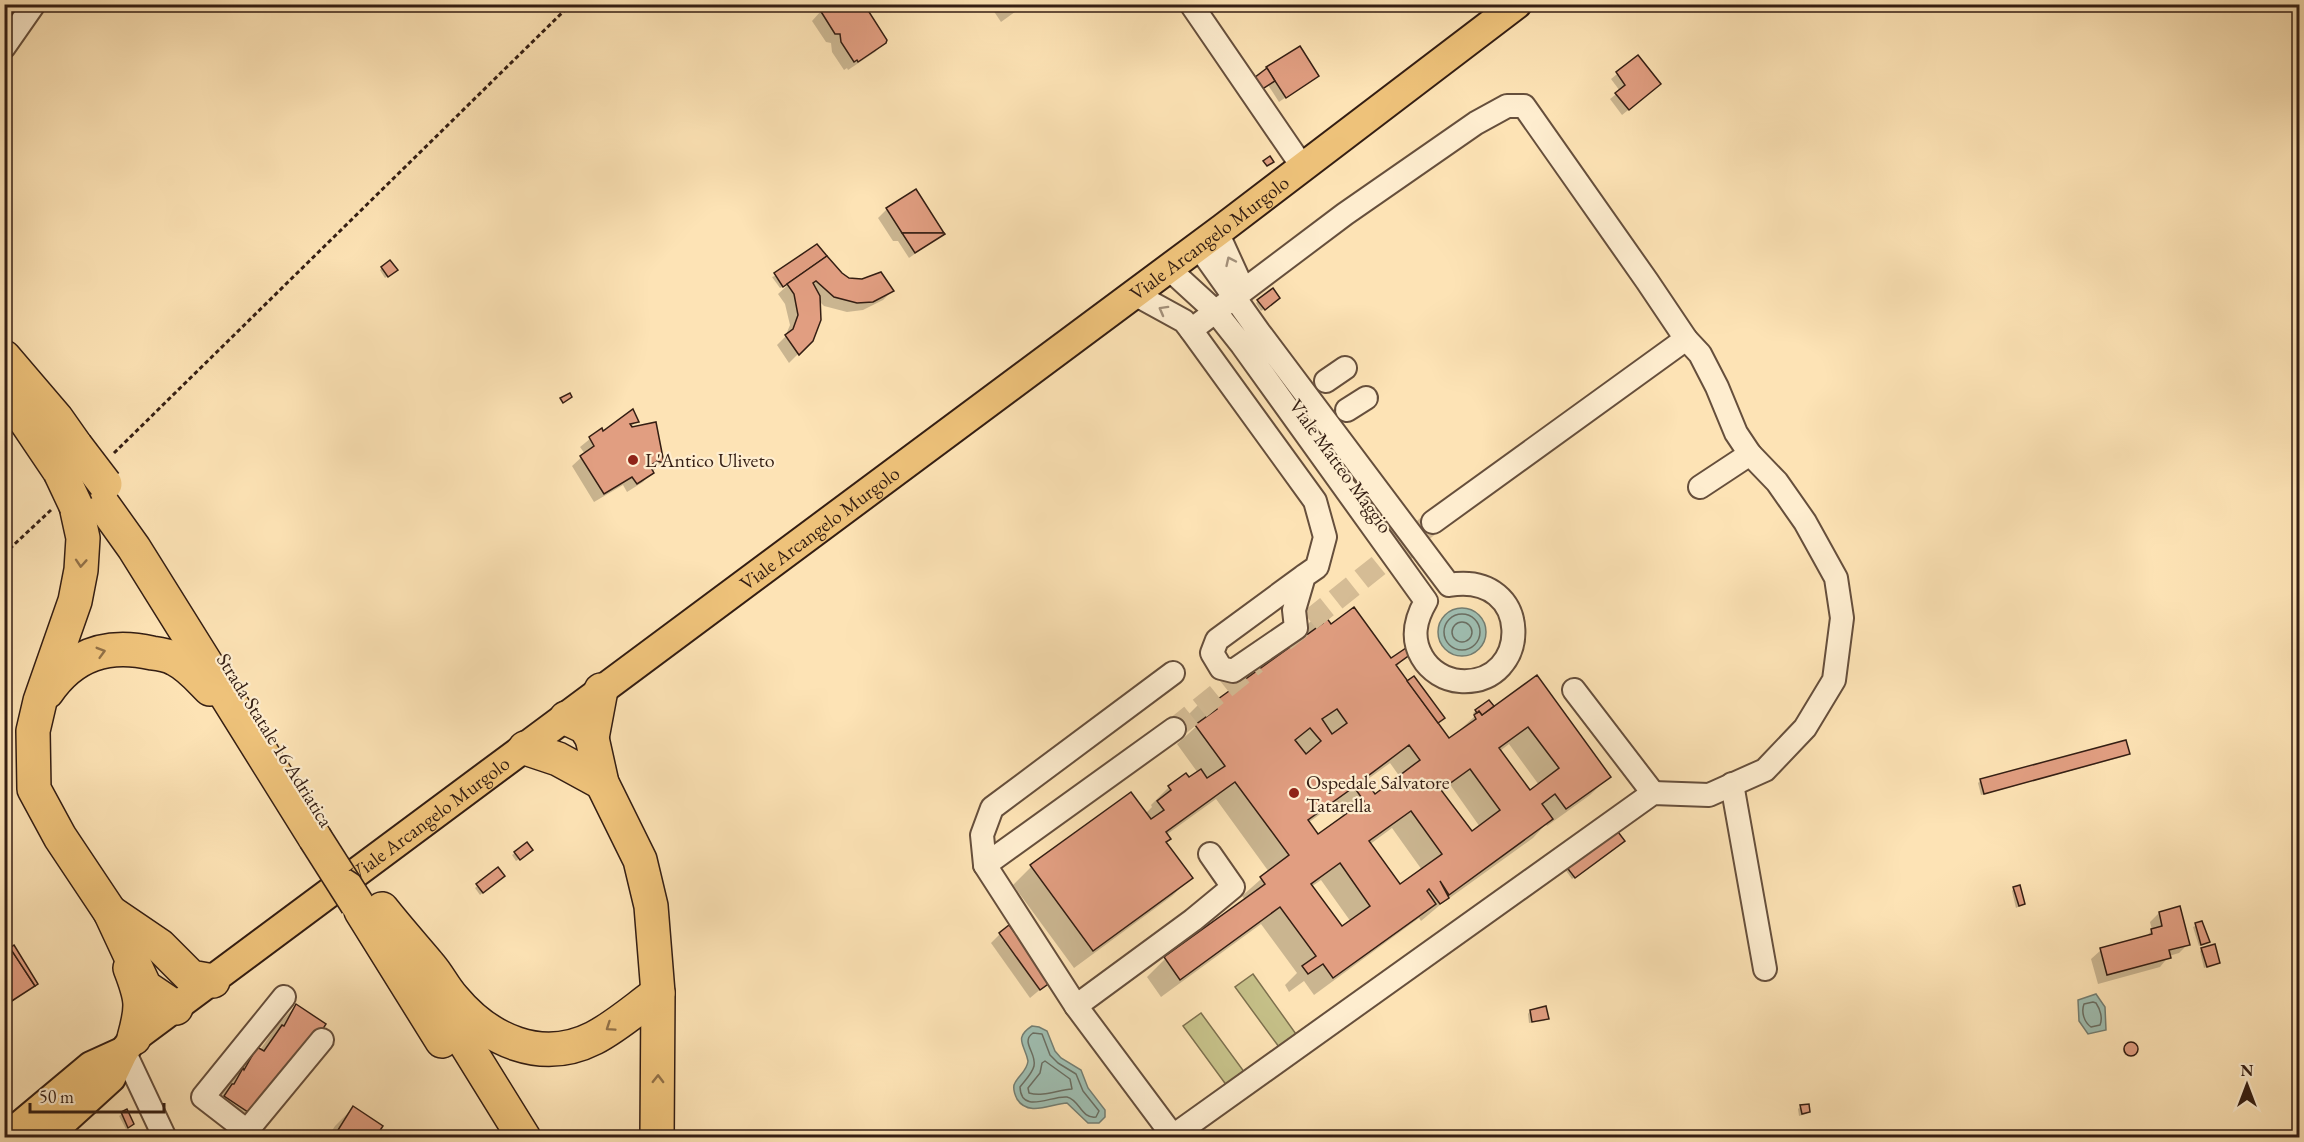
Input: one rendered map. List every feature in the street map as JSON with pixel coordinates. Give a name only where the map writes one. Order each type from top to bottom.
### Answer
[{"type":"highway","points":[[4,357],[57,419],[68,457]]},
{"type":"highway","points":[[4,381],[68,457],[87,490],[81,570],[75,602],[40,700],[33,732],[34,789],[60,837],[110,912],[145,987],[176,1008]]},
{"type":"highway","points":[[4,389],[68,457]]},
{"type":"highway","name":"Strada Statale 16 Adriatica","points":[[87,490],[134,548],[370,901],[524,1137]]},
{"type":"highway","points":[[40,700],[69,668],[87,656],[108,650],[130,648],[173,657],[192,671],[209,689],[255,759],[322,832]]},
{"type":"highway","points":[[591,777],[592,738],[601,690]]},
{"type":"highway","points":[[566,718],[585,727],[592,738]]},
{"type":"highway","points":[[566,718],[569,740],[640,860],[651,906],[658,993],[657,1137]]},
{"type":"highway","points":[[525,748],[558,759],[591,777]]},
{"type":"highway","points":[[370,901],[431,967],[452,997],[471,1018],[493,1034],[518,1045],[544,1049],[570,1047],[594,1038],[658,993]]},
{"type":"highway","name":"Strada Statale 16 Adriatica","points":[[370,901],[502,1137]]},
{"type":"highway","points":[[110,912],[160,946],[191,977],[213,981]]},
{"type":"highway","points":[[110,912],[140,993],[141,1012],[129,1045]]},
{"type":"highway","points":[[170,958],[176,1008]]},
{"type":"main road","name":"Viale Arcangelo Murgolo","points":[[5,1137],[90,1066],[129,1045],[1207,239],[1517,4]]},
{"type":"main road","name":"Viale Arcangelo Murgolo","points":[[45,1137],[111,1078],[129,1045]]},
{"type":"street","points":[[4,47],[34,4]]},
{"type":"street","points":[[1191,4],[1302,166]]},
{"type":"street","points":[[1173,673],[992,808],[982,835],[985,865],[1076,1006],[1172,1137],[1213,1102],[1653,792],[1709,795],[1765,770],[1805,728],[1834,680],[1842,618],[1836,578],[1805,522],[1777,482],[1750,454],[1736,433],[1700,354],[1686,339],[1524,106],[1507,106],[1476,123],[1345,214],[1238,292],[1191,330]]},
{"type":"street","points":[[1168,268],[1215,311],[1242,345],[1426,601],[1418,615],[1415,632],[1417,648],[1425,663],[1438,674],[1453,681],[1470,682],[1486,677],[1499,668],[1509,654],[1514,638],[1513,622],[1507,606],[1496,594],[1482,586],[1465,583],[1449,585],[1325,402],[1238,292],[1207,239]]},
{"type":"street","points":[[1133,293],[1184,321],[1218,364],[1315,501],[1325,537],[1317,567],[1304,576]]},
{"type":"street","name":"Viale Matteo Maggio","points":[[1249,339],[1325,402],[1433,594]]},
{"type":"street","points":[[1433,522],[1686,339]]},
{"type":"street","points":[[1325,402],[1345,368]]},
{"type":"street","points":[[1325,402],[1366,398]]},
{"type":"street","points":[[1700,487],[1750,454]]},
{"type":"street","points":[[1574,690],[1653,792]]},
{"type":"street","points":[[985,865],[1174,729]]},
{"type":"street","points":[[1732,784],[1765,969]]},
{"type":"street","points":[[1076,1006],[1233,887],[1210,854]]},
{"type":"street","points":[[284,997],[203,1097],[244,1134],[322,1040]]},
{"type":"street","points":[[129,1045],[165,1137]]},
{"type":"path","points":[[4,554],[87,490],[571,4]]},
{"type":"shaded area","points":[[1253,974],[1296,1034],[1279,1047],[1235,987]]},
{"type":"shaded area","points":[[1201,1013],[1245,1073],[1227,1086],[1183,1026]]},
{"type":"water","points":[[1462,608],[1479,615],[1486,632],[1479,649],[1462,656],[1445,649],[1438,632],[1445,615]]},
{"type":"water","points":[[2096,994],[2105,1007],[2106,1030],[2088,1034],[2079,1021],[2078,1000]]},
{"type":"water","points":[[1032,1026],[1047,1031],[1055,1051],[1061,1058],[1081,1070],[1088,1088],[1105,1110],[1105,1117],[1099,1123],[1088,1123],[1067,1103],[1033,1108],[1027,1107],[1017,1099],[1014,1085],[1028,1061],[1022,1038],[1026,1030]]},
{"type":"building","points":[[826,4],[864,4],[887,40],[886,43],[858,62],[857,60],[854,62],[841,42],[840,34],[835,34],[820,10]]},
{"type":"building","points":[[1010,4],[1022,4],[1014,10]]},
{"type":"building","points":[[1300,46],[1319,76],[1286,98],[1266,67]]},
{"type":"building","points":[[1638,55],[1661,84],[1629,110],[1615,93],[1625,85],[1616,72]]},
{"type":"building","points":[[1267,68],[1275,81],[1261,90],[1254,78]]},
{"type":"building","points":[[1270,156],[1274,162],[1267,166],[1263,161]]},
{"type":"building","points":[[916,189],[944,233],[902,233],[886,208]]},
{"type":"building","points":[[902,233],[944,233],[945,234],[915,253]]},
{"type":"building","points":[[817,244],[827,256],[783,287],[774,273]]},
{"type":"building","points":[[827,256],[849,278],[862,279],[881,272],[894,291],[873,302],[857,303],[834,297],[816,281],[813,283],[820,296],[821,320],[813,341],[799,355],[785,335],[793,329],[798,315],[794,294],[787,284]]},
{"type":"building","points":[[390,260],[398,270],[388,277],[381,267]]},
{"type":"building","points":[[1273,288],[1280,298],[1265,310],[1257,300]]},
{"type":"building","points":[[570,393],[572,397],[563,403],[560,398]]},
{"type":"building","points":[[633,409],[639,422],[630,424],[632,427],[656,422],[664,463],[657,461],[650,466],[654,473],[637,484],[632,477],[604,494],[580,456],[594,446],[589,437],[602,428],[603,431]]},
{"type":"building","name":"Ospedale Salvatore Tatarella","points":[[1354,607],[1391,658],[1406,648],[1411,654],[1396,665],[1449,738],[1476,719],[1474,715],[1479,711],[1482,715],[1537,675],[1611,777],[1566,809],[1555,794],[1542,804],[1553,819],[1449,895],[1440,881],[1449,898],[1440,904],[1429,889],[1427,891],[1436,904],[1333,978],[1323,964],[1308,974],[1302,966],[1316,956],[1280,907],[1180,980],[1164,957],[1265,884],[1260,877],[1289,855],[1235,782],[1166,832],[1171,839],[1166,842],[1193,878],[1093,951],[1030,865],[1131,792],[1151,819],[1164,810],[1157,801],[1171,790],[1168,786],[1186,773],[1189,777],[1201,769],[1207,778],[1225,766],[1195,725],[1217,709],[1207,694],[1212,691],[1218,699],[1323,623],[1316,614],[1321,610],[1331,624]],"holes":[[[1337,709],[1347,723],[1332,734],[1322,719]],[[1528,727],[1559,768],[1530,790],[1499,748]],[[1310,728],[1321,741],[1306,754],[1295,740]],[[1409,745],[1420,760],[1375,794],[1364,779]],[[1470,769],[1500,810],[1472,831],[1441,790]],[[1354,787],[1364,801],[1318,834],[1308,820]],[[1411,811],[1442,854],[1400,884],[1369,841]],[[1340,863],[1370,906],[1342,926],[1311,884]]]},
{"type":"building","points":[[1414,676],[1445,718],[1438,723],[1407,681]]},
{"type":"building","points":[[1489,700],[1494,706],[1482,715],[1479,711],[1477,713],[1475,710]]},
{"type":"building","points":[[2126,740],[2130,754],[1984,794],[1980,779]]},
{"type":"building","points":[[1615,828],[1625,841],[1575,878],[1565,865]]},
{"type":"building","points":[[527,842],[533,850],[520,860],[514,852]]},
{"type":"building","points":[[498,867],[505,876],[483,893],[476,884]]},
{"type":"building","points":[[2020,885],[2025,904],[2019,906],[2013,887]]},
{"type":"building","points":[[2180,906],[2190,945],[2169,950],[2171,958],[2107,975],[2100,948],[2152,934],[2151,929],[2162,926],[2159,912]]},
{"type":"building","points":[[2202,921],[2210,942],[2201,945],[2195,923]]},
{"type":"building","points":[[1009,925],[1051,982],[1040,990],[999,933]]},
{"type":"building","points":[[4,938],[35,986],[4,1006]]},
{"type":"building","points":[[2215,944],[2220,963],[2207,967],[2201,948]]},
{"type":"building","points":[[14,945],[38,984],[35,986],[10,948]]},
{"type":"building","points":[[296,1004],[326,1024],[316,1040],[254,1116],[224,1096],[243,1068],[244,1070],[257,1047],[264,1051],[282,1025],[284,1026]]},
{"type":"building","points":[[1546,1006],[1549,1019],[1532,1022],[1530,1010]]},
{"type":"building","points":[[2131,1042],[2136,1044],[2138,1049],[2136,1054],[2131,1056],[2126,1054],[2124,1049],[2126,1044]]},
{"type":"building","points":[[1809,1104],[1810,1112],[1802,1114],[1800,1105]]},
{"type":"building","points":[[353,1106],[383,1126],[375,1138],[333,1138]]},
{"type":"building","points":[[127,1109],[134,1124],[128,1128],[121,1112]]},
{"type":"tunnel","points":[[1284,641],[1433,522]]},
{"type":"tunnel","points":[[1174,729],[1256,663]]},
{"type":"place","name":"L'Antico Uliveto","points":[[633,460]]},
{"type":"place","name":"Ospedale Salvatore Tatarella","points":[[1294,793]]}]
